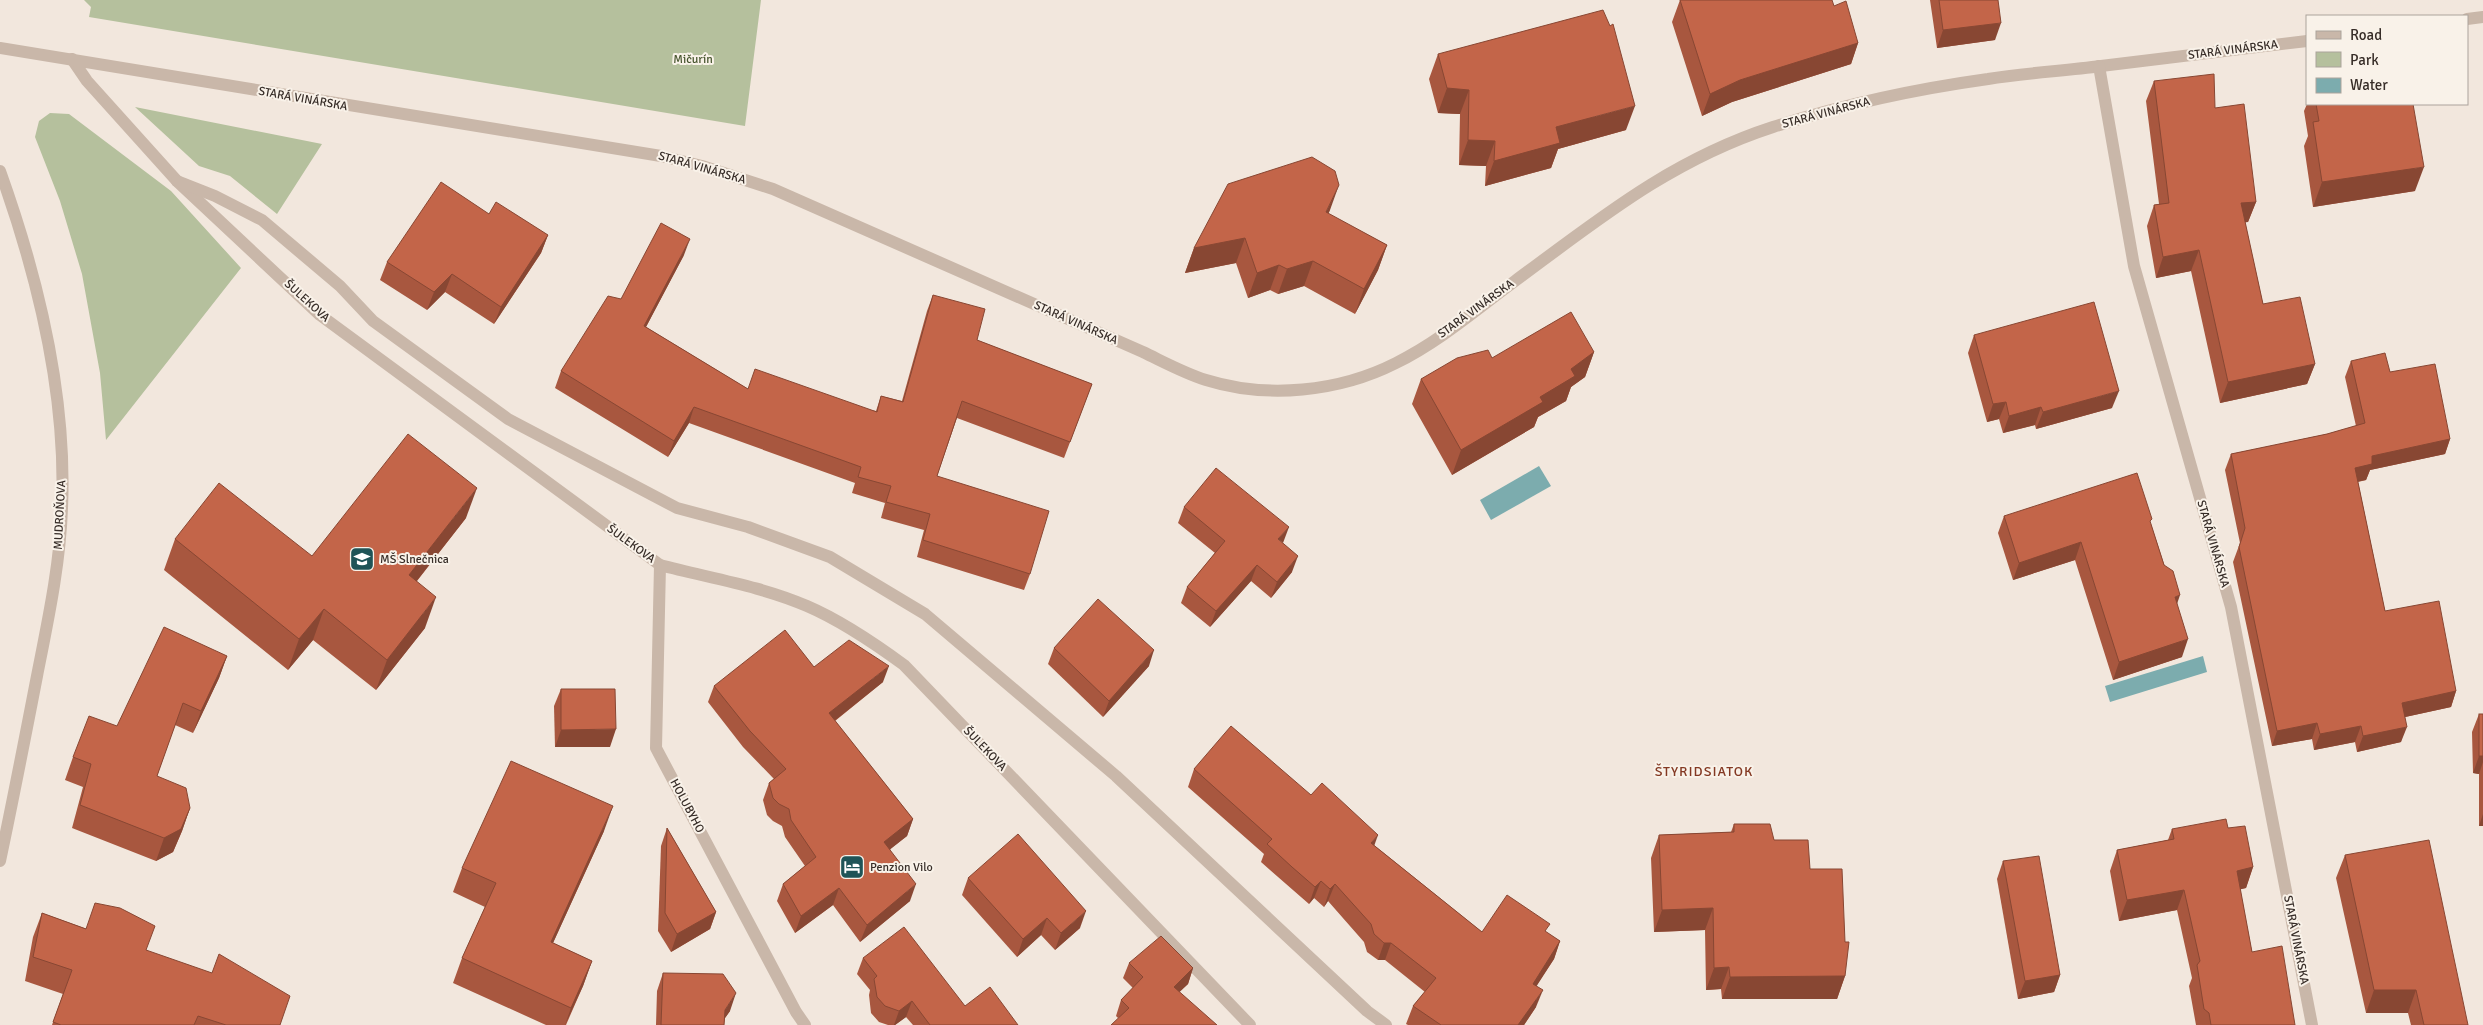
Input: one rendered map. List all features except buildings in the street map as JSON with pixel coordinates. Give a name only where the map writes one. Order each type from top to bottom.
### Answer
[{"type":"street","points":[[2468,19],[2483,17]]},
{"type":"street","name":"STARÁ VINÁRSKA","points":[[0,48],[661,156],[702,166],[773,189],[1143,352],[1181,371],[1236,387],[1300,390],[1343,383],[1382,370],[1403,360],[1657,179],[1684,164],[1748,136],[1804,118],[1907,93],[1987,79],[2306,41]]},
{"type":"street","name":"ŠULEKOVA","points":[[72,59],[87,82],[177,181],[320,315],[660,565],[806,605],[856,631],[904,665],[1250,1025]]},
{"type":"street","name":"STARÁ VINÁRSKA","points":[[2100,66],[2134,266],[2231,607],[2312,1025]]},
{"type":"street","name":"MUDROŇOVA","points":[[0,171],[21,231],[53,367],[62,471],[62,507],[54,589],[0,861]]},
{"type":"street","points":[[177,181],[215,196],[262,220],[340,286],[373,321],[508,419],[677,508],[748,527],[830,557],[925,614],[1116,776],[1367,1011],[1386,1025]]},
{"type":"street","name":"HOLUBYHO","points":[[660,565],[656,748],[796,1012],[805,1025]]},
{"type":"green space","name":"Mičurín","points":[[84,0],[761,0],[745,126],[89,17],[91,7]]},
{"type":"green space","points":[[135,107],[322,144],[277,214],[230,176],[199,166]]},
{"type":"green space","points":[[50,113],[69,114],[171,191],[241,268],[106,440],[100,373],[82,274],[60,201],[35,137],[39,121]]},
{"type":"water","points":[[1539,466],[1551,486],[1491,520],[1480,500]]},
{"type":"water","points":[[2203,656],[2207,672],[2110,702],[2105,686]]},
{"type":"place","name":"MŠ Slnečnica","points":[[362,559]]},
{"type":"place","name":"Penzion Vilo","points":[[852,867]]},
{"type":"district","name":"ŠTYRIDSIATOK","points":[[1704,771]]}]
